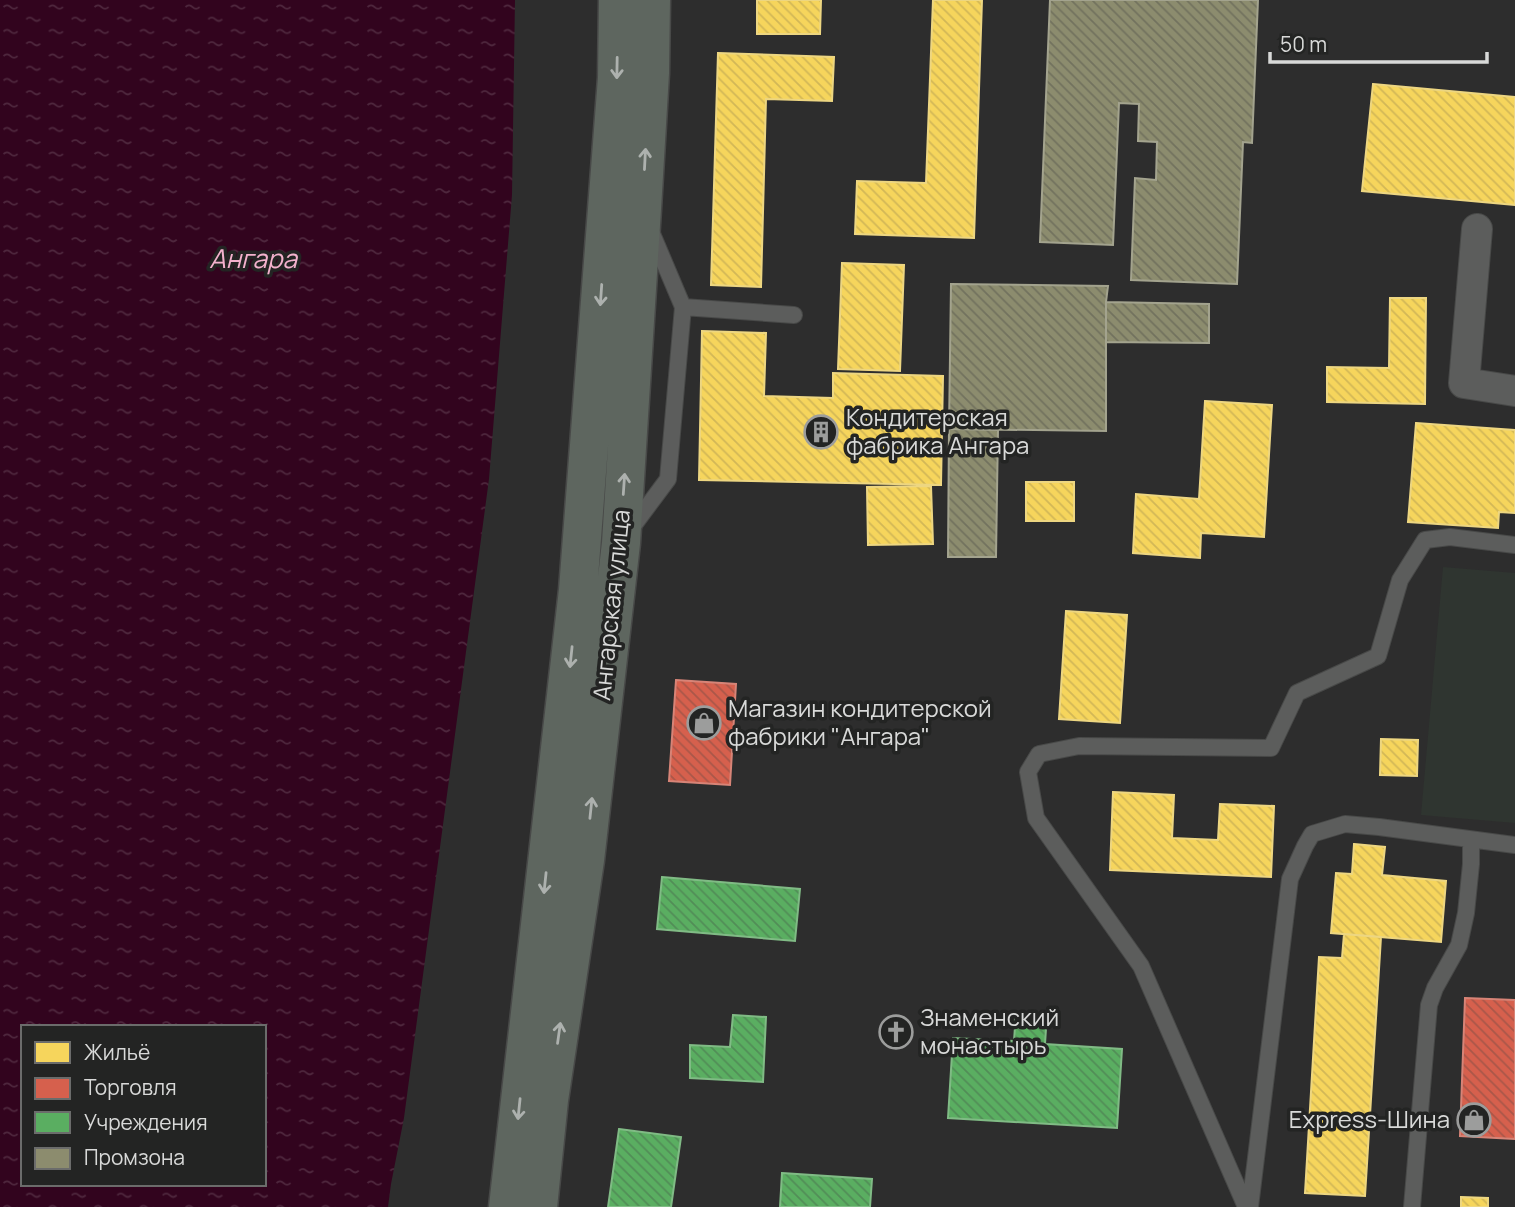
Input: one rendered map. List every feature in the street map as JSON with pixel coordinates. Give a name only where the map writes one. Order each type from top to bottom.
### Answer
[{"type":"main road","name":"Ангарская улица","points":[[508,1207],[578,590],[617,78],[618,0]]},
{"type":"main road","name":"Ангарская улица","points":[[538,1207],[549,1100],[585,860],[621,543],[650,74],[651,0]]},
{"type":"street","points":[[1478,229],[1464,383],[1515,391]]},
{"type":"lane","points":[[621,543],[668,479],[683,307],[642,209]]},
{"type":"lane","points":[[683,307],[794,315]]},
{"type":"lane","points":[[1248,1207],[1141,966],[1036,818],[1028,772],[1039,754],[1079,746],[1271,748],[1297,693],[1378,656],[1400,580],[1424,540],[1450,537],[1515,545]]},
{"type":"lane","points":[[1248,1207],[1290,879],[1312,834],[1345,824],[1515,845]]},
{"type":"lane","points":[[1412,1207],[1429,1005],[1435,988],[1459,945],[1466,914],[1471,840]]},
{"type":"shaded area","points":[[1443,567],[1515,573],[1515,823],[1421,815]]},
{"type":"water","name":"Ангара","points":[[0,0],[515,0],[512,195],[489,479],[404,1118],[388,1207],[0,1207]]},
{"type":"building: Жильё","points":[[757,0],[821,0],[820,34],[757,34]]},
{"type":"building: Жильё","points":[[933,0],[982,0],[974,238],[855,234],[857,181],[926,183]]},
{"type":"building: Жильё","points":[[718,53],[834,57],[832,101],[766,99],[761,287],[711,285]]},
{"type":"building: Жильё","points":[[1373,84],[1515,97],[1515,205],[1362,191]]},
{"type":"building: Жильё","points":[[842,263],[904,265],[900,371],[838,369]]},
{"type":"building: Жильё","points":[[1390,298],[1426,298],[1425,404],[1327,402],[1327,367],[1389,368]]},
{"type":"building: Жильё","name":"Кондитерская фабрика Ангара","points":[[702,331],[766,333],[764,396],[833,398],[833,373],[943,376],[941,485],[699,480]]},
{"type":"building: Жильё","points":[[1205,401],[1272,405],[1264,537],[1201,533],[1200,558],[1133,553],[1136,494],[1199,499]]},
{"type":"building: Жильё","points":[[1416,423],[1515,430],[1515,513],[1499,512],[1498,528],[1408,522]]},
{"type":"building: Жильё","points":[[1026,482],[1074,482],[1074,521],[1026,521]]},
{"type":"building: Жильё","points":[[931,486],[933,544],[868,545],[867,487]]},
{"type":"building: Жильё","points":[[1066,611],[1127,615],[1120,723],[1059,719]]},
{"type":"building: Жильё","points":[[1381,739],[1418,740],[1417,776],[1380,775]]},
{"type":"building: Жильё","points":[[1113,792],[1174,795],[1172,838],[1218,840],[1220,804],[1274,806],[1271,877],[1110,870]]},
{"type":"building: Жильё","points":[[1354,844],[1385,847],[1382,875],[1446,881],[1441,942],[1331,933],[1336,873],[1352,874]]},
{"type":"building: Жильё","points":[[1344,934],[1381,937],[1365,1196],[1305,1193],[1319,957],[1342,958]]},
{"type":"building: Жильё","points":[[1461,1197],[1488,1198],[1488,1207],[1461,1207]]},
{"type":"building: Торговля","points":[[676,680],[736,684],[730,785],[669,781]]},
{"type":"building: Торговля","points":[[1465,998],[1515,1000],[1515,1139],[1460,1136]]},
{"type":"building: Учреждения","points":[[662,877],[800,889],[795,941],[657,929]]},
{"type":"building: Учреждения","points":[[1016,1012],[1047,1014],[1045,1044],[1122,1049],[1117,1128],[948,1118],[953,1038],[1014,1041]]},
{"type":"building: Учреждения","points":[[733,1015],[766,1017],[763,1082],[690,1078],[690,1045],[730,1047]]},
{"type":"building: Учреждения","points":[[619,1129],[681,1137],[671,1207],[608,1207]]},
{"type":"building: Учреждения","points":[[782,1173],[872,1179],[870,1207],[780,1207]]},
{"type":"building: Промзона","points":[[1050,0],[1258,0],[1252,143],[1243,142],[1237,284],[1131,280],[1135,178],[1156,180],[1157,142],[1138,141],[1139,104],[1119,103],[1113,245],[1040,242]]},
{"type":"building: Промзона","points":[[951,284],[1108,286],[1106,431],[949,429]]},
{"type":"building: Промзона","points":[[1106,302],[1209,304],[1209,343],[1106,342]]},
{"type":"building: Промзона","points":[[949,429],[998,430],[996,557],[948,557]]},
{"type":"place","name":"Кондитерская фабрика Ангара","points":[[821,432]]},
{"type":"place","name":"Магазин кондитерской фабрики \"Ангара\"","points":[[704,723]]},
{"type":"place","name":"Знаменский монастырь","points":[[896,1032]]},
{"type":"place","name":"Express-Шина","points":[[1474,1120]]}]
